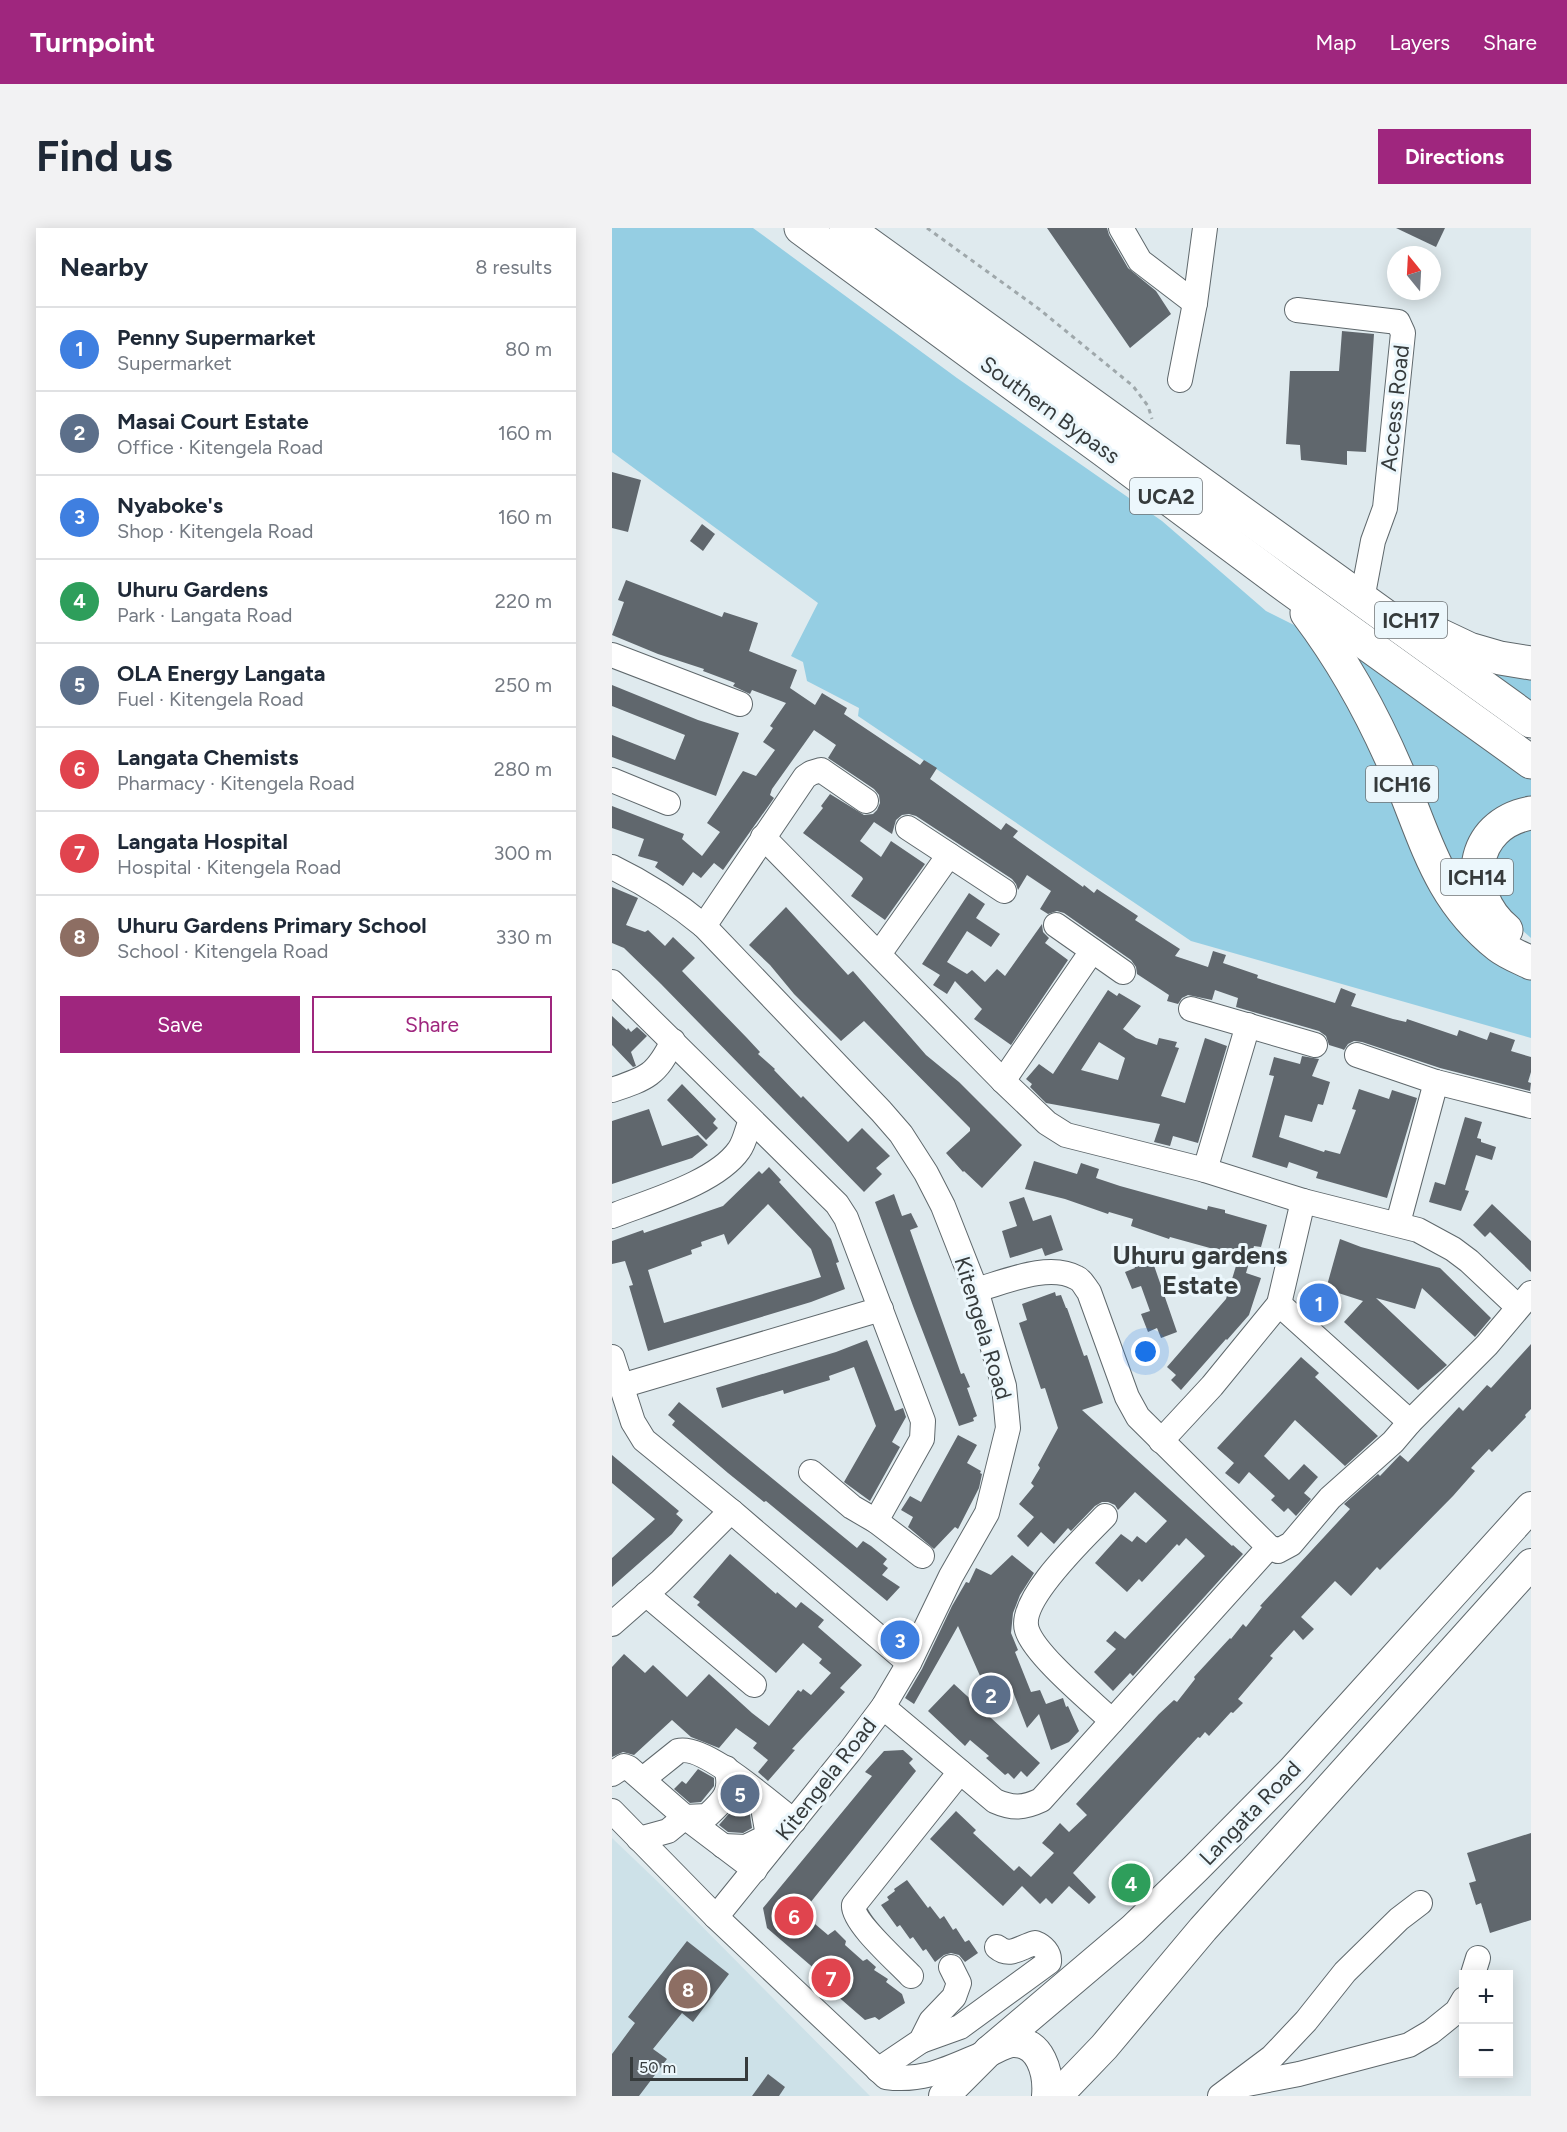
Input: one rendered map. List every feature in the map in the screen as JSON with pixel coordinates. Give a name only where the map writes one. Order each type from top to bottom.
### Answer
[{"type":"highway","name":"Southern Bypass","points":[[801,228],[1289,588],[1531,762]]},
{"type":"highway","name":"Southern Bypass","points":[[846,228],[1531,721]]},
{"type":"highway","name":"ICH17","points":[[1299,555],[1363,594],[1469,649],[1500,658],[1531,663]]},
{"type":"highway","name":"ICH16","points":[[1289,588],[1338,655],[1360,692],[1398,772],[1431,856],[1450,892],[1469,918],[1500,947],[1531,963]]},
{"type":"highway","name":"ICH14","points":[[1531,813],[1506,821],[1494,831],[1479,859],[1477,877],[1480,895],[1492,916],[1504,929],[1531,946]]},
{"type":"main road","name":"Langata Road","points":[[944,2096],[989,2051],[1133,1929],[1204,1860],[1293,1770],[1531,1507]]},
{"type":"main road","name":"Langata Road","points":[[1057,2096],[1104,2047],[1203,1929],[1531,1564]]},
{"type":"main road","points":[[989,2051],[1010,2042],[1020,2043],[1032,2049],[1039,2055],[1047,2073],[1047,2096]]},
{"type":"street","points":[[1121,228],[1140,261],[1195,303]]},
{"type":"street","points":[[1180,380],[1195,303],[1205,228]]},
{"type":"street","name":"Access Road","points":[[1297,310],[1398,322],[1403,333],[1385,508],[1373,542],[1363,594]]},
{"type":"street","points":[[612,655],[740,704]]},
{"type":"street","points":[[704,926],[800,782],[811,773],[825,772],[866,801]]},
{"type":"street","points":[[612,780],[668,803]]},
{"type":"street","points":[[908,828],[1004,891]]},
{"type":"street","points":[[764,837],[1003,1081],[1047,1123],[1066,1135],[1205,1170],[1303,1201],[1398,1223],[1418,1230],[1453,1249],[1524,1300],[1487,1345],[1393,1442],[1330,1498],[1291,1544],[1278,1551],[1269,1547],[1161,1441],[1132,1409],[1089,1292],[1078,1278],[1065,1273],[1045,1271],[976,1290]]},
{"type":"street","points":[[879,954],[949,855]]},
{"type":"street","name":"Kitengela Road","points":[[612,867],[640,881],[681,907],[704,926],[901,1134],[926,1173],[943,1206],[976,1290],[1004,1386],[1008,1428],[987,1513],[951,1576],[909,1663],[884,1707],[716,1917]]},
{"type":"street","points":[[1056,925],[1123,972]]},
{"type":"street","points":[[1003,1081],[1092,951]]},
{"type":"street","points":[[612,982],[837,1204],[846,1218],[923,1421],[922,1439],[876,1521]]},
{"type":"street","points":[[1191,1008],[1315,1045]]},
{"type":"street","points":[[1205,1170],[1248,1025]]},
{"type":"street","points":[[612,1090],[634,1083],[650,1074],[662,1063],[673,1041]]},
{"type":"street","points":[[1357,1055],[1436,1082],[1531,1106]]},
{"type":"street","points":[[1398,1223],[1436,1082]]},
{"type":"street","points":[[612,1216],[705,1179],[724,1166],[740,1149],[751,1119]]},
{"type":"street","points":[[1161,1441],[1212,1386],[1279,1304],[1303,1201]]},
{"type":"street","points":[[1279,1304],[1410,1422]]},
{"type":"street","points":[[621,1386],[881,1310]]},
{"type":"street","points":[[612,1357],[633,1422],[644,1440],[909,1663]]},
{"type":"street","points":[[811,1472],[852,1507],[876,1521],[922,1556]]},
{"type":"street","points":[[612,1624],[731,1511]]},
{"type":"street","points":[[1105,1516],[1049,1576],[1031,1602],[1026,1614],[1026,1629],[1042,1654],[1112,1721]]},
{"type":"street","points":[[884,1707],[995,1801],[1012,1807],[1028,1806],[1041,1800],[1269,1547]]},
{"type":"street","points":[[646,1594],[754,1685]]},
{"type":"street","points":[[643,1779],[682,1749],[693,1751],[708,1756],[726,1768],[794,1821]]},
{"type":"street","points":[[612,1774],[624,1766],[643,1779],[685,1817],[755,1870]]},
{"type":"street","points":[[639,1839],[668,1831],[685,1817],[707,1816],[723,1801],[730,1782],[726,1768]]},
{"type":"street","points":[[911,1976],[860,1922],[853,1910],[854,1905],[960,1772]]},
{"type":"street","points":[[723,1846],[746,1847],[768,1836],[761,1796]]},
{"type":"street","points":[[612,1811],[716,1917],[884,2081],[925,2076],[948,2069],[989,2051]]},
{"type":"street","points":[[1226,2092],[1272,2057],[1306,2021],[1352,1965],[1400,1919],[1420,1904]]},
{"type":"street","points":[[921,2041],[960,2027],[1049,1962],[1049,1956],[1043,1947],[1035,1943],[1010,1953],[1003,1952],[997,1947]]},
{"type":"street","points":[[884,2081],[921,2041],[931,2021],[954,1997],[958,1983],[951,1967]]},
{"type":"street","points":[[1226,2092],[1409,2045],[1431,2032],[1459,2008]]},
{"type":"path","points":[[927,228],[1039,309],[1133,386],[1148,406],[1155,426]]},
{"type":"path","points":[[936,228],[938,236]]},
{"type":"shaded area","points":[[612,228],[753,228],[957,378],[1162,521],[1266,611],[1298,627],[1342,692],[1389,782],[1531,977],[1531,1038],[1191,941],[858,716],[859,708],[807,681],[803,662],[791,656],[818,603],[612,452]]},
{"type":"shaded area","points":[[1342,647],[1531,770],[1531,803],[1503,808],[1476,910]]},
{"type":"shaded area","points":[[1468,665],[1531,673],[1531,711]]},
{"type":"shaded area","points":[[1531,821],[1531,938],[1503,913],[1489,886],[1490,854]]},
{"type":"shaded area","points":[[612,1838],[657,1881],[870,2096],[612,2096]]},
{"type":"building","points":[[1047,228],[1107,228],[1128,268],[1156,291],[1171,314],[1130,348]]},
{"type":"building","points":[[1396,228],[1445,228],[1436,246]]},
{"type":"building","points":[[1342,331],[1374,334],[1366,452],[1347,451],[1347,465],[1301,460],[1300,445],[1286,444],[1290,371],[1339,371]]},
{"type":"building","points":[[612,472],[641,480],[628,532],[612,528]]},
{"type":"building","points":[[702,524],[715,534],[703,551],[690,541]]},
{"type":"building","points":[[626,580],[722,617],[724,612],[758,623],[749,651],[797,670],[790,688],[815,705],[822,693],[847,708],[844,714],[920,765],[924,760],[937,768],[930,779],[1001,830],[1006,823],[1018,831],[1013,837],[1083,887],[1084,885],[1094,893],[1097,889],[1138,916],[1135,920],[1180,949],[1175,956],[1208,967],[1213,951],[1226,955],[1223,963],[1258,975],[1257,978],[1335,1003],[1341,988],[1356,994],[1351,1006],[1393,1019],[1406,1022],[1407,1019],[1457,1036],[1459,1030],[1487,1040],[1490,1032],[1515,1040],[1511,1051],[1531,1057],[1528,1082],[1531,1083],[1530,1091],[1440,1068],[1362,1042],[1354,1041],[1344,1050],[1329,1045],[1326,1036],[1319,1031],[1236,1007],[1238,998],[1215,990],[1212,1000],[1188,995],[1178,1004],[1167,1001],[1169,995],[1137,974],[1136,967],[1131,960],[1064,913],[1057,911],[1048,914],[1040,909],[1051,891],[1027,875],[1018,890],[1012,879],[916,816],[909,814],[902,815],[896,820],[892,834],[874,822],[860,841],[881,857],[891,841],[925,864],[885,920],[851,896],[863,879],[862,877],[803,833],[823,808],[821,806],[830,794],[864,815],[873,814],[880,803],[879,795],[874,789],[828,758],[836,745],[814,730],[772,789],[770,795],[774,798],[723,870],[714,863],[701,878],[693,872],[683,886],[655,867],[658,862],[638,856],[644,839],[612,828],[612,806],[684,834],[682,839],[702,856],[720,832],[707,823],[743,771],[756,776],[775,750],[763,742],[773,728],[770,726],[786,703],[752,690],[750,694],[733,686],[735,683],[703,671],[704,669],[658,654],[612,635],[624,602],[618,600]]},
{"type":"building","points":[[612,685],[698,720],[739,733],[716,796],[612,757],[612,735],[675,760],[685,735],[612,706]]},
{"type":"building","points":[[612,887],[638,898],[626,925],[645,932],[648,930],[665,946],[673,937],[695,958],[682,971],[801,1098],[803,1096],[848,1142],[862,1128],[890,1156],[876,1168],[882,1174],[864,1192],[661,984],[624,948],[612,943]]},
{"type":"building","points":[[969,893],[985,904],[976,918],[1000,934],[991,947],[967,931],[947,962],[967,974],[972,970],[985,982],[997,969],[1005,976],[1042,924],[1043,932],[1049,938],[1045,943],[1068,960],[1011,1045],[974,1019],[982,1009],[955,981],[947,994],[933,985],[940,975],[922,964]]},
{"type":"building","points":[[786,907],[848,975],[853,971],[926,1055],[959,1082],[1022,1145],[982,1188],[946,1153],[970,1131],[970,1128],[864,1021],[841,1041],[749,945]]},
{"type":"building","points":[[1108,990],[1117,996],[1119,993],[1141,1006],[1123,1029],[1136,1038],[1157,1045],[1159,1038],[1177,1042],[1175,1047],[1179,1048],[1161,1096],[1185,1103],[1205,1038],[1227,1046],[1198,1143],[1173,1136],[1170,1146],[1154,1142],[1160,1124],[1046,1103],[1030,1087],[1032,1084],[1026,1079],[1039,1064],[1053,1074]],"holes":[[[1099,1042],[1125,1058],[1118,1080],[1081,1070]]]},
{"type":"building","points":[[612,1016],[627,1030],[628,1028],[631,1032],[637,1027],[647,1036],[631,1052],[636,1066],[633,1067],[612,1045]]},
{"type":"building","points":[[1302,1056],[1319,1059],[1312,1076],[1330,1082],[1323,1105],[1318,1104],[1312,1122],[1285,1115],[1279,1137],[1324,1152],[1325,1150],[1340,1154],[1356,1110],[1352,1109],[1359,1089],[1389,1099],[1392,1090],[1417,1098],[1387,1198],[1316,1178],[1318,1172],[1289,1162],[1287,1168],[1252,1157],[1274,1076],[1269,1075],[1274,1057],[1300,1064]]},
{"type":"building","points":[[682,1084],[716,1119],[713,1123],[718,1128],[706,1140],[667,1100]]},
{"type":"building","points":[[649,1109],[662,1146],[698,1135],[708,1145],[692,1158],[612,1184],[612,1121]]},
{"type":"building","points":[[1465,1117],[1482,1122],[1477,1138],[1481,1139],[1481,1142],[1496,1147],[1492,1160],[1476,1155],[1465,1190],[1469,1191],[1461,1211],[1429,1202],[1435,1182],[1445,1185]]},
{"type":"building","points":[[1034,1161],[1077,1174],[1081,1163],[1099,1169],[1096,1178],[1120,1186],[1207,1210],[1208,1206],[1225,1210],[1225,1213],[1267,1225],[1261,1247],[1254,1246],[1246,1273],[1261,1278],[1249,1315],[1181,1390],[1171,1380],[1176,1375],[1167,1367],[1226,1299],[1239,1256],[1170,1237],[1169,1239],[1131,1226],[1133,1219],[1109,1212],[1108,1214],[1065,1199],[1025,1189]]},
{"type":"building","points":[[769,1167],[781,1180],[779,1182],[831,1239],[845,1289],[811,1302],[648,1351],[629,1286],[633,1285],[625,1261],[612,1264],[612,1241],[643,1230],[644,1233],[723,1206],[759,1171],[762,1174]],"holes":[[[768,1204],[811,1249],[821,1277],[664,1323],[648,1270],[692,1254],[691,1250],[702,1246],[701,1242],[724,1234],[728,1245]]]},
{"type":"building","points":[[894,1194],[902,1216],[911,1213],[918,1227],[910,1230],[961,1374],[964,1373],[970,1387],[967,1388],[977,1416],[973,1418],[974,1421],[959,1426],[875,1202]]},
{"type":"building","points":[[1024,1197],[1033,1221],[1051,1215],[1063,1250],[1045,1256],[1042,1248],[1010,1258],[1002,1231],[1017,1226],[1009,1202]]},
{"type":"building","points":[[1492,1204],[1531,1241],[1531,1272],[1490,1232],[1485,1237],[1473,1225]]},
{"type":"building","points":[[1340,1239],[1361,1247],[1440,1268],[1491,1318],[1475,1337],[1422,1288],[1415,1309],[1376,1298],[1447,1365],[1418,1390],[1344,1322],[1363,1301],[1326,1289]]},
{"type":"building","points":[[1149,1251],[1177,1332],[1161,1338],[1157,1328],[1148,1332],[1141,1314],[1150,1311],[1141,1286],[1132,1289],[1125,1272],[1135,1268],[1131,1257]]},
{"type":"building","points":[[1055,1292],[1056,1296],[1061,1295],[1067,1308],[1084,1356],[1087,1355],[1103,1403],[1082,1410],[1243,1554],[1133,1676],[1130,1673],[1113,1691],[1094,1672],[1116,1649],[1106,1641],[1115,1631],[1125,1639],[1205,1556],[1186,1538],[1179,1546],[1177,1544],[1142,1582],[1139,1579],[1127,1592],[1095,1563],[1121,1534],[1132,1542],[1137,1536],[1146,1543],[1167,1521],[1135,1492],[1118,1510],[1115,1505],[1108,1502],[1095,1506],[1071,1531],[1068,1528],[1054,1544],[1041,1532],[1028,1547],[1017,1536],[1034,1517],[1019,1504],[1034,1486],[1031,1483],[1040,1468],[1038,1465],[1058,1428],[1045,1388],[1041,1389],[1019,1323],[1027,1320],[1022,1304]]},
{"type":"building","points":[[867,1340],[895,1411],[903,1408],[906,1417],[892,1442],[900,1447],[870,1501],[844,1482],[876,1426],[854,1367],[829,1376],[830,1380],[784,1394],[783,1390],[722,1408],[716,1388],[836,1352]]},
{"type":"building","points":[[1531,1344],[1531,1409],[1525,1415],[1526,1417],[1492,1452],[1489,1449],[1471,1468],[1475,1471],[1453,1496],[1380,1570],[1377,1567],[1351,1596],[1335,1581],[1301,1617],[1314,1629],[1303,1640],[1294,1630],[1270,1656],[1273,1658],[1238,1699],[1243,1703],[1233,1713],[1231,1712],[1209,1736],[1205,1732],[1200,1738],[1198,1737],[1073,1873],[1096,1897],[1089,1904],[1069,1886],[1052,1904],[1046,1898],[1040,1904],[1022,1886],[1003,1906],[930,1839],[956,1811],[976,1830],[973,1833],[1014,1871],[1019,1866],[1031,1877],[1054,1853],[1042,1843],[1060,1823],[1069,1832],[1087,1815],[1076,1804],[1159,1714],[1174,1700],[1177,1702],[1195,1679],[1194,1677],[1243,1624],[1246,1627],[1262,1607],[1260,1606],[1350,1509],[1344,1504],[1378,1474],[1380,1476],[1400,1455],[1408,1462],[1459,1407],[1463,1411],[1487,1385],[1491,1388]]},
{"type":"building","points":[[1301,1357],[1319,1373],[1315,1377],[1378,1436],[1345,1466],[1295,1420],[1264,1456],[1289,1480],[1304,1464],[1318,1477],[1304,1493],[1311,1499],[1296,1516],[1288,1508],[1284,1512],[1271,1500],[1275,1496],[1249,1472],[1239,1484],[1225,1473],[1234,1463],[1217,1448]]},
{"type":"building","points":[[679,1402],[857,1548],[863,1541],[887,1559],[883,1564],[888,1568],[882,1575],[900,1587],[887,1601],[766,1501],[764,1502],[728,1473],[672,1425],[675,1421],[668,1415]]},
{"type":"building","points":[[958,1435],[977,1445],[967,1463],[981,1471],[982,1474],[979,1488],[958,1529],[955,1527],[934,1549],[908,1527],[913,1517],[901,1510],[910,1496],[921,1502]]},
{"type":"building","points":[[612,1455],[679,1511],[676,1514],[683,1520],[672,1534],[612,1587],[612,1558],[655,1519],[612,1483]]},
{"type":"building","points":[[730,1554],[776,1594],[777,1592],[796,1608],[801,1602],[824,1620],[818,1627],[862,1665],[840,1688],[845,1692],[792,1749],[795,1750],[768,1781],[758,1772],[768,1760],[753,1748],[757,1743],[736,1728],[719,1748],[691,1737],[672,1720],[634,1755],[623,1752],[612,1757],[612,1667],[624,1654],[645,1673],[653,1665],[687,1697],[709,1674],[769,1726],[798,1690],[801,1692],[803,1689],[811,1695],[831,1673],[819,1663],[822,1659],[803,1643],[776,1673],[697,1605],[700,1602],[693,1597]]},
{"type":"building","points":[[1012,1555],[1034,1573],[1020,1595],[1013,1613],[1011,1633],[1018,1650],[1015,1652],[1031,1692],[1040,1690],[1046,1704],[1063,1698],[1079,1731],[1069,1742],[1051,1750],[1039,1714],[1027,1728],[1013,1692],[1005,1695],[998,1679],[984,1685],[958,1626],[914,1704],[905,1698],[922,1669],[952,1606],[966,1582],[969,1583],[976,1568],[991,1575]]},
{"type":"building","points":[[954,1684],[1040,1763],[1027,1777],[1021,1771],[1014,1779],[1008,1773],[1005,1775],[986,1758],[989,1756],[970,1740],[965,1746],[928,1711]]},
{"type":"building","points":[[903,1750],[913,1759],[909,1763],[916,1771],[802,1913],[828,1935],[835,1930],[846,1941],[845,1945],[863,1961],[867,1959],[876,1967],[874,1970],[888,1979],[886,1982],[902,1994],[905,2003],[879,2020],[875,2017],[865,2020],[835,1994],[838,1989],[767,1928],[763,1908],[872,1776],[865,1772],[884,1751]]},
{"type":"building","points":[[698,1769],[714,1778],[714,1786],[701,1802],[690,1803],[674,1789],[682,1781],[686,1784]]},
{"type":"building","points":[[740,1797],[748,1802],[752,1828],[743,1833],[728,1832],[719,1825]]},
{"type":"building","points":[[1531,1833],[1531,1920],[1490,1933],[1481,1903],[1476,1905],[1469,1883],[1476,1881],[1467,1853]]},
{"type":"building","points":[[907,1880],[928,1908],[930,1906],[940,1919],[944,1916],[953,1930],[956,1928],[965,1942],[969,1940],[978,1953],[965,1962],[959,1955],[951,1953],[935,1962],[926,1949],[923,1951],[913,1937],[910,1939],[900,1925],[897,1927],[881,1905],[889,1900],[887,1897],[895,1891],[894,1889]]},
{"type":"building","points":[[687,1941],[729,1974],[693,2022],[682,2013],[653,2049],[667,2059],[639,2096],[612,2096],[612,2054],[635,2023],[628,2017]]},
{"type":"building","points":[[768,2074],[785,2087],[779,2096],[752,2096]]},
{"type":"place","name":"Penny Supermarket","points":[[1319,1303]]},
{"type":"place","name":"Nyaboke's","points":[[900,1640]]},
{"type":"place","name":"Masai Court Estate","points":[[991,1695]]},
{"type":"place","name":"OLA Energy Langata","points":[[740,1794]]},
{"type":"place","name":"Uhuru Gardens","points":[[1131,1883]]},
{"type":"place","name":"Langata Chemists","points":[[794,1916]]},
{"type":"place","name":"Langata Hospital","points":[[831,1978]]},
{"type":"place","name":"Uhuru Gardens Primary School","points":[[688,1989]]},
{"type":"district","name":"Uhuru gardens Estate","points":[[1200,1270]]}]
